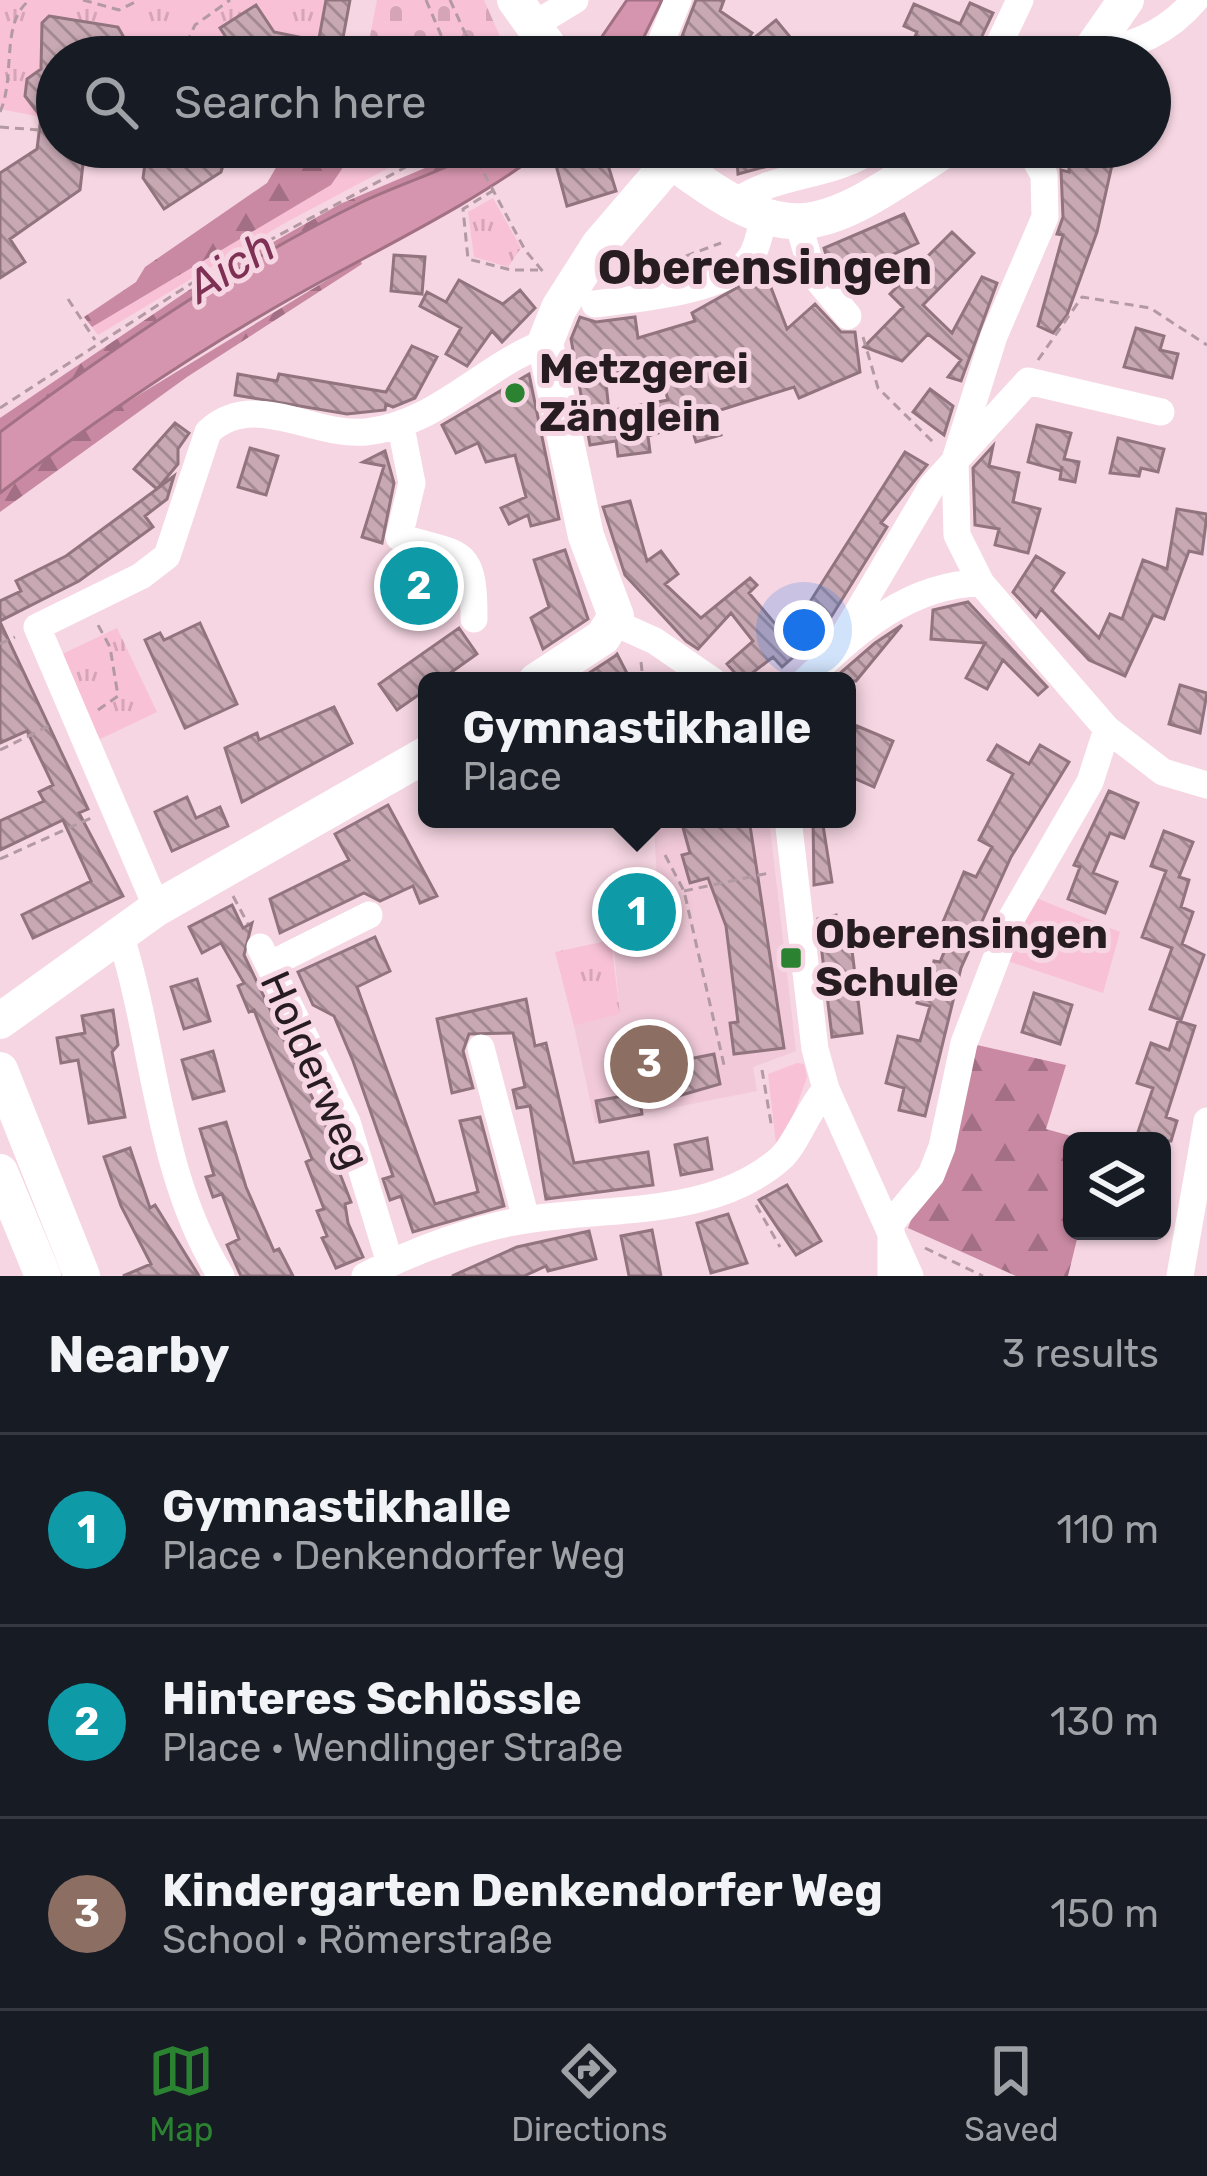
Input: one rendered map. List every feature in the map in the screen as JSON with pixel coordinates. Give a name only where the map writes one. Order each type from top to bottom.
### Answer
[{"type":"main road","points":[[1101,36],[1126,0]]},
{"type":"main road","points":[[548,672],[615,623],[577,499],[545,343],[559,308],[652,168]]},
{"type":"main road","points":[[685,168],[764,216],[870,199],[917,168]]},
{"type":"main road","points":[[0,1021],[73,973],[157,908],[418,759]]},
{"type":"main road","points":[[0,991],[114,938]]},
{"type":"main road","points":[[0,1070],[82,1276]]},
{"type":"main road","points":[[0,1172],[43,1276]]},
{"type":"street","points":[[523,13],[575,0]]},
{"type":"street","points":[[663,36],[678,0]]},
{"type":"street","points":[[1003,36],[1020,0]]},
{"type":"street","points":[[1150,36],[1195,0]]},
{"type":"street","points":[[836,168],[758,188],[764,216],[848,316]]},
{"type":"street","points":[[1040,168],[1046,217],[994,336],[955,460],[957,535],[981,583],[1107,729],[1163,772],[1207,785]]},
{"type":"street","points":[[597,291],[678,293],[732,272],[750,259],[764,216]]},
{"type":"street","points":[[157,908],[37,627],[167,556],[208,432],[224,417],[244,412],[359,433],[400,427],[438,409],[516,354],[545,343]]},
{"type":"street","points":[[833,654],[886,557],[955,460],[1028,381],[1161,412]]},
{"type":"street","points":[[400,427],[410,454],[412,483],[399,537],[467,561],[474,571],[474,619]]},
{"type":"street","points":[[814,672],[900,603],[941,587],[981,583]]},
{"type":"street","points":[[615,623],[655,641],[700,672]]},
{"type":"street","points":[[891,1276],[894,1229],[931,1174],[942,1147],[964,1043],[1012,917],[1090,782],[1107,729]]},
{"type":"street","points":[[789,828],[815,1049],[826,1089],[894,1229],[910,1276]]},
{"type":"street","points":[[265,956],[369,915]]},
{"type":"street","points":[[114,938],[165,1137],[205,1251],[221,1276]]},
{"type":"street","name":"Holderweg","points":[[265,956],[346,1122],[377,1269]]},
{"type":"street","points":[[481,1048],[526,1219]]},
{"type":"street","points":[[377,1269],[526,1219],[670,1205],[743,1183],[780,1160],[806,1111],[826,1089]]},
{"type":"street","points":[[1180,1276],[1207,1120]]},
{"type":"path","points":[[0,112],[9,92],[8,26],[17,3],[30,0]]},
{"type":"path","points":[[83,0],[119,10],[139,0]]},
{"type":"path","points":[[190,36],[195,25],[230,0]]},
{"type":"path","points":[[426,0],[441,36]]},
{"type":"path","points":[[451,0],[466,35]]},
{"type":"path","points":[[495,36],[523,13]]},
{"type":"path","points":[[0,127],[36,130]]},
{"type":"path","points":[[0,408],[96,341],[271,236],[402,168]]},
{"type":"path","points":[[481,168],[494,190],[540,270],[511,270],[468,259],[463,208],[494,190]]},
{"type":"path","points":[[597,291],[721,243]]},
{"type":"path","points":[[1028,381],[1082,297],[1150,308],[1207,345]]},
{"type":"path","points":[[68,298],[96,341]]},
{"type":"path","points":[[848,316],[863,334],[861,345],[878,388],[909,424],[955,460]]},
{"type":"path","points":[[0,750],[118,696],[110,647],[86,602]]},
{"type":"path","points":[[641,659],[643,672]]},
{"type":"path","points":[[0,859],[112,809]]},
{"type":"path","points":[[665,855],[684,891],[724,1065]]},
{"type":"path","points":[[684,891],[794,868]]},
{"type":"path","points":[[220,872],[265,956]]},
{"type":"path","points":[[762,1070],[780,1160]]},
{"type":"path","points":[[743,1183],[780,1246]]},
{"type":"path","points":[[894,1229],[983,1276]]},
{"type":"shaded area","points":[[627,0],[662,0],[644,36],[602,36]]},
{"type":"shaded area","points":[[444,168],[518,168],[214,344],[0,493],[0,432],[175,309],[360,203]]},
{"type":"shaded area","points":[[770,828],[796,1051],[753,1067],[757,1091],[595,1123],[574,1026],[620,1014],[608,886],[657,879],[654,829]]},
{"type":"green space","points":[[0,0],[326,0],[319,36],[274,32],[256,5],[221,27],[226,36],[87,36],[49,17],[42,23],[42,36],[36,36],[36,77],[25,96],[36,116],[0,109]]},
{"type":"green space","points":[[377,0],[484,0],[500,36],[370,36]]},
{"type":"green space","points":[[276,168],[342,168],[331,185],[92,327],[84,317],[136,282],[145,267],[267,183]]},
{"type":"green space","points":[[388,168],[283,224],[98,335],[92,327],[331,185],[342,169]]},
{"type":"green space","points":[[425,168],[443,168],[345,213],[226,279],[0,432],[0,418],[189,290],[340,204]]},
{"type":"green space","points":[[493,198],[521,248],[508,267],[474,257],[468,212]]},
{"type":"green space","points":[[360,260],[362,264],[187,377],[0,512],[0,493],[86,427]]},
{"type":"green space","points":[[117,628],[157,712],[94,742],[54,658]]},
{"type":"green space","points":[[1034,897],[1120,932],[1103,993],[1005,960]]},
{"type":"green space","points":[[611,940],[620,1014],[574,1026],[555,952]]},
{"type":"green space","points":[[977,1045],[1066,1065],[1046,1129],[1063,1134],[1063,1240],[1077,1240],[1068,1276],[1016,1276],[908,1228]]},
{"type":"green space","points":[[804,1064],[807,1077],[783,1145],[776,1144],[768,1074]]},
{"type":"building","points":[[326,0],[350,0],[343,36],[319,36]]},
{"type":"building","points":[[696,0],[724,0],[720,11],[752,33],[750,36],[682,36]]},
{"type":"building","points":[[970,3],[993,13],[982,36],[915,36],[917,32],[904,26],[914,4],[960,24]]},
{"type":"building","points":[[256,5],[274,32],[293,36],[225,36],[220,28]]},
{"type":"building","points":[[49,16],[118,27],[123,36],[42,36],[42,23]]},
{"type":"building","points":[[776,20],[789,36],[756,36]]},
{"type":"building","points":[[36,73],[36,110],[25,96],[27,79]]},
{"type":"building","points":[[36,150],[36,168],[83,168],[80,190],[10,239],[25,262],[0,278],[0,173]]},
{"type":"building","points":[[144,168],[222,168],[164,209],[143,178]]},
{"type":"building","points":[[557,168],[609,168],[616,191],[567,206]]},
{"type":"building","points":[[1069,168],[1111,168],[1097,232],[1067,315],[1053,333],[1038,326],[1063,235],[1057,234],[1063,217],[1061,170],[1069,172]]},
{"type":"building","points":[[904,214],[918,243],[859,270],[865,283],[850,291],[829,265],[824,248]]},
{"type":"building","points":[[952,232],[974,253],[923,305],[952,333],[982,277],[997,283],[961,381],[948,377],[961,360],[928,334],[902,361],[864,347],[903,307],[890,294]]},
{"type":"building","points":[[394,255],[425,257],[422,294],[391,291]]},
{"type":"building","points":[[765,272],[787,329],[815,304],[841,332],[855,332],[860,372],[799,398],[794,387],[714,412],[721,435],[696,442],[690,423],[648,436],[650,452],[618,456],[616,441],[590,445],[571,339],[580,317],[596,322],[635,317],[638,338],[695,321],[692,313]],"holes":[[[659,366],[668,400],[609,411],[605,374]]]},
{"type":"building","points":[[459,280],[503,304],[520,290],[535,308],[502,342],[492,331],[467,366],[446,354],[461,328],[420,306],[427,292],[446,302]]},
{"type":"building","points":[[1136,328],[1164,336],[1160,350],[1178,354],[1172,378],[1124,367]]},
{"type":"building","points":[[412,346],[437,357],[415,398],[393,407],[386,404],[385,410],[347,414],[235,395],[238,374],[277,381],[279,374],[386,392]]},
{"type":"building","points":[[529,374],[559,519],[531,526],[528,515],[509,524],[501,508],[526,497],[515,455],[486,462],[478,443],[456,453],[442,425]]},
{"type":"building","points":[[930,389],[953,406],[944,435],[913,412]]},
{"type":"building","points":[[175,423],[189,433],[178,449],[178,464],[158,488],[174,476],[167,499],[145,516],[153,527],[79,581],[0,621],[0,601],[21,591],[16,581],[66,556],[157,489],[134,469]]},
{"type":"building","points":[[1037,425],[1071,433],[1064,459],[1079,462],[1075,482],[1060,479],[1062,466],[1061,471],[1028,462]]},
{"type":"building","points":[[1118,438],[1164,449],[1158,472],[1141,468],[1139,476],[1110,473]]},
{"type":"building","points":[[993,446],[989,466],[1019,473],[1013,502],[1040,509],[1028,553],[995,545],[999,529],[975,525],[973,468]]},
{"type":"building","points":[[250,448],[278,456],[266,495],[238,487]]},
{"type":"building","points":[[385,451],[394,483],[382,543],[362,537],[384,466],[363,462]]},
{"type":"building","points":[[905,452],[927,465],[881,523],[887,527],[823,630],[801,616]]},
{"type":"building","points":[[630,501],[647,561],[661,551],[678,574],[665,584],[701,618],[750,578],[757,585],[749,593],[799,652],[782,667],[773,657],[754,672],[734,672],[727,664],[753,641],[731,613],[698,649],[686,641],[625,575],[603,507]]},
{"type":"building","points":[[1177,509],[1207,514],[1202,554],[1189,551],[1164,619],[1153,615],[1125,676],[1089,660],[1041,609],[1036,617],[1013,592],[1036,556],[1064,573],[1052,591],[1099,638],[1110,614],[1122,619],[1143,560],[1167,569]]},
{"type":"building","points":[[565,550],[588,619],[543,649],[531,618],[549,607],[534,560]]},
{"type":"building","points":[[407,558],[446,570],[429,618],[391,605]]},
{"type":"building","points":[[968,602],[1047,687],[1038,695],[1003,660],[987,689],[966,678],[985,643],[931,639],[933,610]]},
{"type":"building","points":[[0,622],[88,809],[79,813],[123,896],[33,938],[22,915],[91,881],[63,820],[0,850],[0,821],[44,801],[39,792],[53,785],[27,731],[0,743]]},
{"type":"building","points":[[200,623],[237,704],[185,728],[145,640],[160,633],[164,640]]},
{"type":"building","points":[[902,625],[856,681],[856,672],[841,672]]},
{"type":"building","points":[[459,628],[477,654],[452,672],[418,672],[418,695],[397,710],[379,684]]},
{"type":"building","points":[[615,656],[626,672],[591,672]]},
{"type":"building","points":[[1180,685],[1207,693],[1200,733],[1169,724]]},
{"type":"building","points":[[334,707],[352,743],[242,802],[225,748],[257,733],[259,740]]},
{"type":"building","points":[[856,728],[893,741],[874,787],[856,779]]},
{"type":"building","points":[[997,745],[1029,764],[1040,745],[1069,762],[1011,857],[961,968],[925,1116],[899,1110],[904,1088],[886,1083],[898,1036],[920,1041],[930,1006],[917,1003],[925,972],[931,974],[934,961],[940,962],[952,933],[940,929],[964,872],[976,877],[992,847],[979,840],[1013,774],[988,760]]},
{"type":"building","points":[[1109,791],[1138,803],[1124,838],[1110,833],[1093,873],[1117,882],[1105,913],[1068,899],[1080,867],[1074,865]]},
{"type":"building","points":[[187,797],[196,818],[220,807],[228,826],[172,851],[155,812]]},
{"type":"building","points":[[388,805],[437,896],[420,903],[413,886],[380,901],[364,893],[280,933],[270,899],[349,860],[335,834]]},
{"type":"building","points":[[683,828],[750,828],[784,1048],[734,1054],[730,1023],[738,1022],[726,926],[708,878],[690,883],[682,855],[690,853]]},
{"type":"building","points":[[813,828],[823,828],[832,882],[814,885]]},
{"type":"building","points":[[1164,831],[1193,842],[1179,877],[1189,880],[1181,907],[1193,912],[1182,944],[1204,955],[1181,1020],[1150,1009],[1172,948],[1142,937],[1166,871],[1151,866]]},
{"type":"building","points":[[640,884],[641,892],[656,890],[661,930],[617,935],[611,887]]},
{"type":"building","points":[[232,905],[243,928],[252,923],[244,955],[337,1149],[331,1151],[351,1202],[345,1204],[348,1223],[363,1257],[336,1268],[322,1238],[327,1236],[317,1211],[324,1209],[306,1162],[312,1159],[254,1010],[249,1012],[238,986],[244,983],[221,943],[202,953],[189,927]]},
{"type":"building","points":[[836,915],[837,927],[849,925],[862,1033],[832,1037],[818,919]]},
{"type":"building","points":[[375,937],[390,971],[357,987],[435,1204],[478,1192],[460,1121],[480,1117],[504,1206],[413,1232],[401,1196],[390,1200],[383,1179],[393,1176],[353,1061],[334,1016],[313,1005],[298,972]]},
{"type":"building","points":[[197,979],[210,1021],[184,1029],[171,987]]},
{"type":"building","points":[[1034,993],[1072,1005],[1060,1044],[1022,1032]]},
{"type":"building","points":[[526,999],[535,1046],[546,1043],[574,1163],[648,1152],[653,1185],[546,1199],[530,1106],[517,1108],[513,1090],[525,1087],[513,1033],[469,1034],[463,1051],[473,1088],[452,1093],[437,1019]]},
{"type":"building","points":[[113,1010],[118,1045],[112,1052],[125,1117],[89,1123],[78,1060],[61,1063],[57,1038],[85,1033],[82,1016]]},
{"type":"building","points":[[1178,1021],[1195,1026],[1166,1117],[1177,1121],[1171,1141],[1171,1132],[1138,1132],[1153,1088],[1137,1083],[1151,1043],[1169,1050]]},
{"type":"building","points":[[673,1030],[679,1061],[714,1054],[720,1084],[664,1100],[659,1078],[644,1081],[635,1037]]},
{"type":"building","points":[[213,1051],[224,1091],[193,1099],[182,1060]]},
{"type":"building","points":[[639,1093],[642,1114],[600,1122],[596,1101]]},
{"type":"building","points":[[226,1122],[246,1187],[274,1251],[279,1249],[293,1276],[241,1276],[227,1245],[239,1239],[222,1194],[213,1197],[206,1177],[214,1175],[200,1129]]},
{"type":"building","points":[[707,1138],[712,1169],[681,1175],[675,1145]]},
{"type":"building","points":[[130,1148],[150,1208],[155,1205],[199,1276],[123,1276],[151,1264],[121,1206],[104,1157]]},
{"type":"building","points":[[787,1185],[821,1241],[796,1255],[759,1200]]},
{"type":"building","points":[[728,1214],[747,1263],[711,1273],[697,1223]]},
{"type":"building","points":[[652,1230],[661,1276],[629,1276],[621,1236]]},
{"type":"building","points":[[589,1231],[596,1259],[548,1271],[546,1266],[524,1276],[452,1276],[517,1247]]},
{"type":"place","name":"Metzgerei Zänglein","points":[[515,393]]},
{"type":"place","name":"Hinteres Schlössle","points":[[419,586]]},
{"type":"place","name":"Gymnastikhalle","points":[[637,912]]},
{"type":"place","name":"Oberensingen Schule","points":[[791,958]]},
{"type":"place","name":"Kindergarten Denkendorfer Weg","points":[[649,1064]]},
{"type":"district","name":"Oberensingen","points":[[765,267]]},
{"type":"water label","name":"Aich","points":[[231,266]]}]
